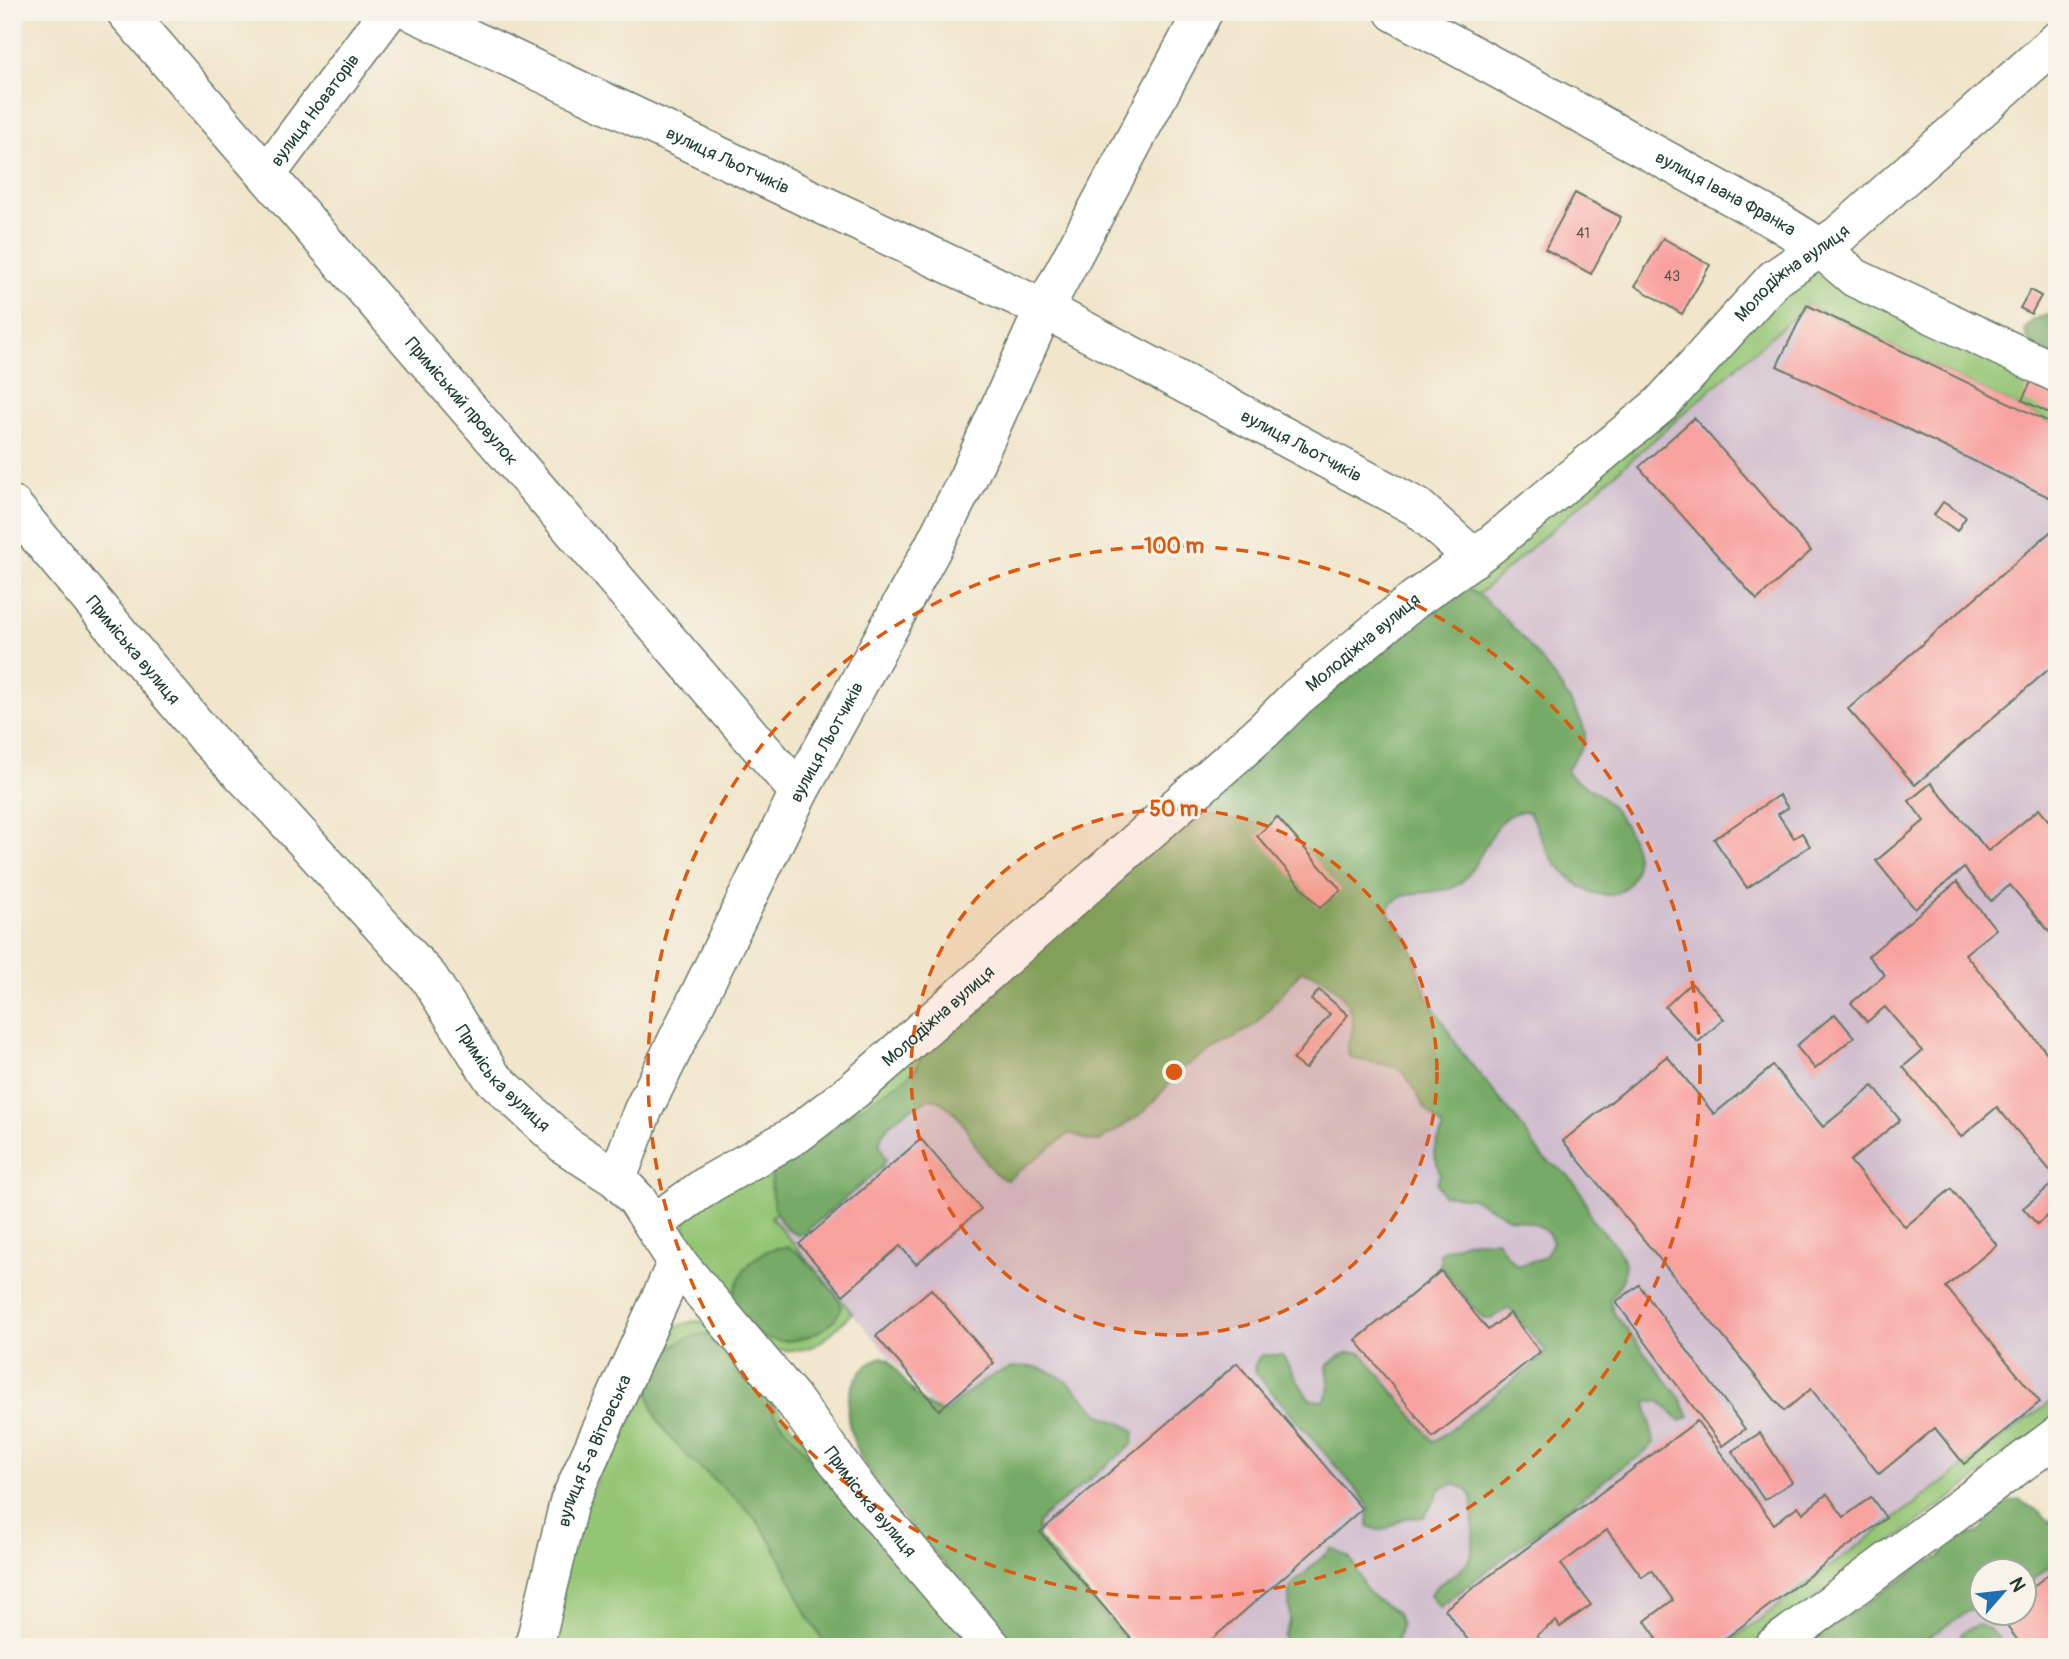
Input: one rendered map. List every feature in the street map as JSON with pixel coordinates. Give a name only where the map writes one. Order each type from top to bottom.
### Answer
[{"type":"street","name":"Приміський провулок","points":[[126,12],[799,792]]},
{"type":"street","name":"вулиця Новаторів","points":[[267,174],[388,12]]},
{"type":"street","name":"вулиця Льотчиків","points":[[413,12],[1044,309],[1417,507],[1474,558]]},
{"type":"street","name":"вулиця Льотчиків","points":[[617,1179],[643,1110],[799,792],[945,524],[1044,309],[1203,12]]},
{"type":"street","name":"вулиця Івана Франка","points":[[1394,12],[1779,222],[1819,247],[1855,278],[2057,373]]},
{"type":"street","name":"Молодіжна вулиця","points":[[653,1224],[709,1184],[797,1134],[854,1090],[1263,731],[1297,697],[1414,600],[1474,558],[1661,404],[1774,278],[1839,235],[2057,41]]},
{"type":"street","name":"Приміська вулиця","points":[[12,505],[205,736],[277,810],[429,978],[492,1077],[565,1146],[617,1179],[653,1224],[677,1262],[791,1397],[862,1495],[992,1647]]},
{"type":"street","name":"вулиця 5-а Вітовська","points":[[534,1647],[569,1502],[677,1262]]},
{"type":"street","points":[[1773,1647],[2057,1436]]},
{"type":"shaded area","points":[[1807,305],[2057,426],[2057,1397],[1723,1647],[1138,1647],[770,1217]]},
{"type":"shaded area","points":[[2057,1513],[2057,1647],[1884,1647],[1968,1582],[1968,1628],[2038,1628],[2038,1558],[1999,1558]]},
{"type":"green space","points":[[1808,263],[2057,384],[2057,426],[1807,305],[771,1217],[852,1313],[818,1344],[799,1350],[772,1349],[686,1249],[685,1219]]},
{"type":"green space","points":[[2057,313],[2057,357],[2030,345],[2025,331],[2034,320]]},
{"type":"green space","points":[[1467,589],[1497,611],[1516,631],[1554,677],[1569,700],[1580,720],[1585,740],[1567,772],[1603,798],[1622,821],[1634,847],[1635,872],[1624,889],[1615,893],[1593,893],[1581,887],[1553,860],[1529,812],[1517,812],[1498,827],[1469,874],[1461,882],[1443,890],[1402,897],[1388,908],[1390,917],[1409,940],[1426,995],[1462,1053],[1520,1124],[1542,1157],[1568,1175],[1581,1192],[1592,1220],[1616,1246],[1625,1263],[1623,1279],[1610,1300],[1613,1312],[1680,1398],[1689,1417],[1681,1421],[1659,1401],[1646,1401],[1654,1443],[1641,1456],[1623,1466],[1440,1607],[1430,1595],[1437,1586],[1462,1569],[1472,1551],[1473,1501],[1468,1491],[1453,1484],[1441,1488],[1425,1516],[1403,1519],[1382,1530],[1373,1528],[1368,1525],[1369,1508],[1365,1500],[1255,1372],[1255,1364],[1262,1355],[1282,1355],[1307,1396],[1312,1400],[1324,1401],[1330,1389],[1327,1367],[1343,1355],[1362,1353],[1434,1442],[1544,1356],[1545,1350],[1509,1308],[1491,1319],[1483,1319],[1441,1267],[1440,1252],[1465,1242],[1497,1240],[1507,1256],[1518,1266],[1545,1257],[1553,1242],[1549,1234],[1536,1224],[1510,1218],[1472,1198],[1443,1195],[1437,1183],[1440,1174],[1434,1152],[1443,1128],[1425,1108],[1401,1071],[1349,1056],[1348,1046],[1353,1029],[1351,1015],[1348,1005],[1328,982],[1301,971],[1256,1024],[1183,1068],[1144,1112],[1100,1141],[1089,1141],[1070,1133],[1007,1180],[988,1165],[956,1115],[931,1098],[908,1110],[885,1129],[880,1144],[886,1160],[881,1168],[804,1233],[798,1235],[789,1230],[777,1215],[772,1195],[772,1174],[774,1165],[907,1077],[917,1067],[921,1056],[998,989],[1005,974],[1272,742],[1456,590]]},
{"type":"green space","points":[[788,1247],[819,1274],[834,1293],[841,1308],[836,1318],[818,1332],[782,1341],[756,1332],[732,1301],[738,1280],[750,1263],[767,1251]]},
{"type":"green space","points":[[694,1321],[704,1322],[979,1647],[527,1647],[656,1340],[671,1328]]},
{"type":"green space","points":[[703,1334],[716,1336],[761,1381],[775,1415],[813,1461],[858,1507],[974,1647],[827,1647],[761,1526],[739,1502],[682,1451],[654,1412],[649,1391],[654,1370],[663,1355],[686,1339]]},
{"type":"green space","points":[[882,1357],[888,1359],[920,1399],[936,1410],[945,1412],[972,1389],[1002,1372],[1017,1367],[1033,1367],[1049,1371],[1067,1382],[1102,1416],[1126,1425],[1134,1432],[1133,1444],[1044,1516],[1038,1524],[1038,1538],[1133,1647],[1014,1647],[895,1508],[862,1458],[851,1433],[848,1408],[858,1376],[868,1365]]},
{"type":"green space","points":[[2057,1397],[2057,1419],[1750,1647],[1723,1647]]},
{"type":"green space","points":[[2019,1500],[2040,1512],[2057,1529],[2057,1561],[2038,1576],[2038,1558],[1968,1558],[1968,1611],[1927,1638],[1926,1647],[1803,1647],[1925,1563],[1940,1557],[1952,1543],[1981,1531],[1992,1514],[2012,1501]]},
{"type":"green space","points":[[1332,1548],[1350,1558],[1373,1597],[1397,1613],[1401,1625],[1395,1647],[1293,1647],[1286,1643],[1283,1636],[1290,1621],[1289,1592],[1293,1584]]},
{"type":"green space","points":[[1971,1628],[1989,1629],[2007,1647],[1951,1647],[1964,1631]]},
{"type":"building","points":[[1575,193],[1621,217],[1591,274],[1545,249]]},
{"type":"building","points":[[1663,238],[1710,265],[1682,314],[1635,286]]},
{"type":"building","points":[[2030,290],[2041,296],[2031,314],[2020,308]]},
{"type":"building","points":[[1807,305],[2057,426],[2057,501],[1777,366]]},
{"type":"building","points":[[2034,376],[2057,388],[2057,403],[2051,414],[2022,400]]},
{"type":"building","points":[[1694,418],[1811,551],[1757,600],[1639,467]]},
{"type":"building","points":[[1943,502],[1966,517],[1957,531],[1934,515]]},
{"type":"building","points":[[2057,526],[2057,662],[1915,785],[1848,709]]},
{"type":"building","points":[[1931,783],[1988,851],[2039,809],[2057,831],[2057,941],[2010,885],[1991,901],[1964,868],[1915,909],[1876,861],[1924,821],[1909,801]]},
{"type":"building","points":[[1779,795],[1788,808],[1778,814],[1794,838],[1802,833],[1810,846],[1747,888],[1714,839]]},
{"type":"building","points":[[1277,817],[1341,890],[1320,908],[1257,836]]},
{"type":"building","points":[[1957,882],[1996,929],[1965,954],[2057,1065],[2057,1179],[1997,1107],[1961,1137],[1903,1067],[1922,1051],[1885,1007],[1867,1022],[1851,1003],[1885,975],[1868,956]]},
{"type":"building","points":[[1691,983],[1724,1019],[1698,1042],[1665,1007]]},
{"type":"building","points":[[1319,990],[1348,1015],[1305,1069],[1293,1060],[1330,1014],[1311,1000]]},
{"type":"building","points":[[1835,1014],[1854,1037],[1815,1069],[1796,1046]]},
{"type":"building","points":[[1667,1056],[1714,1114],[1773,1066],[1823,1127],[1873,1086],[1900,1120],[1850,1161],[1905,1227],[1951,1189],[1997,1245],[1946,1287],[2040,1402],[1964,1464],[1935,1428],[1879,1474],[1811,1389],[1784,1411],[1563,1141]]},
{"type":"building","points":[[921,1139],[981,1209],[916,1264],[900,1246],[843,1295],[799,1244]]},
{"type":"building","points":[[2057,1180],[2057,1208],[2037,1224],[2023,1208]]},
{"type":"building","points":[[1441,1271],[1488,1330],[1510,1313],[1540,1352],[1433,1437],[1356,1340]]},
{"type":"building","points":[[1639,1285],[1745,1429],[1722,1446],[1616,1302]]},
{"type":"building","points":[[931,1289],[994,1363],[939,1410],[876,1336]]},
{"type":"building","points":[[1237,1363],[1362,1509],[1203,1647],[1138,1647],[1040,1532]]},
{"type":"building","points":[[1697,1421],[1774,1524],[1798,1506],[1803,1513],[1827,1494],[1844,1517],[1871,1497],[1886,1518],[1714,1647],[1644,1647],[1657,1638],[1645,1621],[1673,1600],[1651,1570],[1642,1577],[1607,1530],[1561,1564],[1591,1605],[1560,1627],[1556,1621],[1537,1635],[1546,1647],[1473,1647],[1445,1609]]},
{"type":"building","points":[[1760,1433],[1792,1482],[1764,1500],[1732,1451]]},
{"type":"building","points":[[2057,1567],[2057,1647],[2023,1647],[2008,1628],[2038,1628],[2038,1583]]}]
